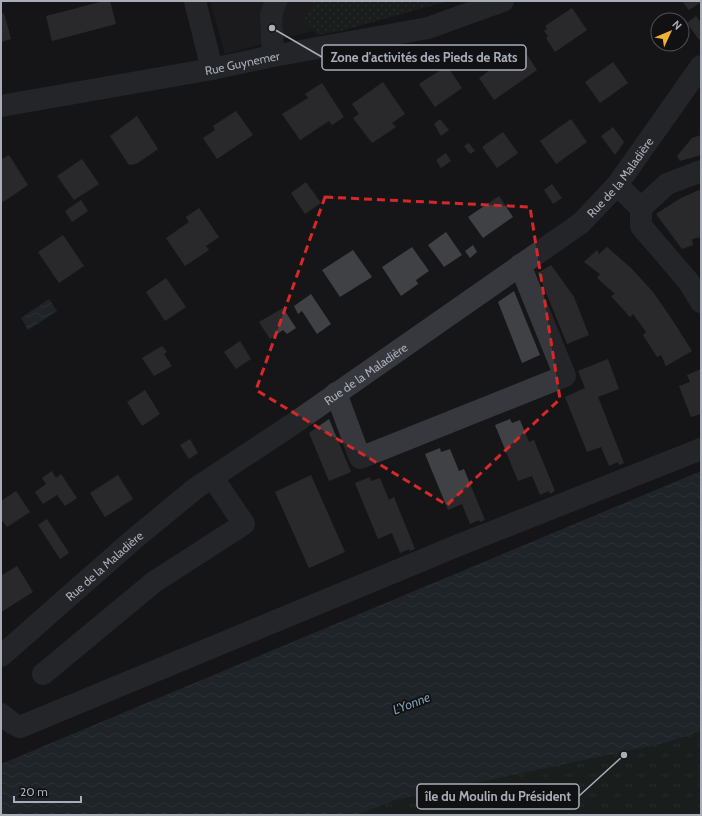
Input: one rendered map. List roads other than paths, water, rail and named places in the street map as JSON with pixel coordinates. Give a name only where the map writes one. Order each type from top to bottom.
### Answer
[{"type":"street","points":[[195,1],[212,69]]},
{"type":"street","points":[[273,56],[271,15],[276,1]]},
{"type":"street","name":"Rue Guynemer","points":[[1,106],[212,69],[273,56],[428,28],[503,1]]},
{"type":"street","name":"Rue de la Maladière","points":[[1,656],[134,539],[196,488],[293,424],[581,223],[617,185],[701,66]]},
{"type":"street","points":[[641,208],[668,184],[701,171]]},
{"type":"street","points":[[617,185],[641,208],[641,226],[688,281],[701,302]]},
{"type":"street","points":[[336,393],[360,458],[565,376],[520,265]]},
{"type":"street","points":[[1,714],[12,723],[20,727],[459,545],[701,449]]},
{"type":"street","points":[[43,674],[154,582],[244,524],[213,478]]},
{"type":"water","points":[[49,299],[57,311],[28,330],[21,318]]},
{"type":"water","name":"L'Yonne","points":[[701,471],[701,731],[664,743],[395,800],[357,815],[1,815],[1,764]]},
{"type":"place","name":"Zone d'activités des Pieds de Rats","points":[[272,28]]},
{"type":"place","name":"île du Moulin du Président","points":[[624,755]]}]
